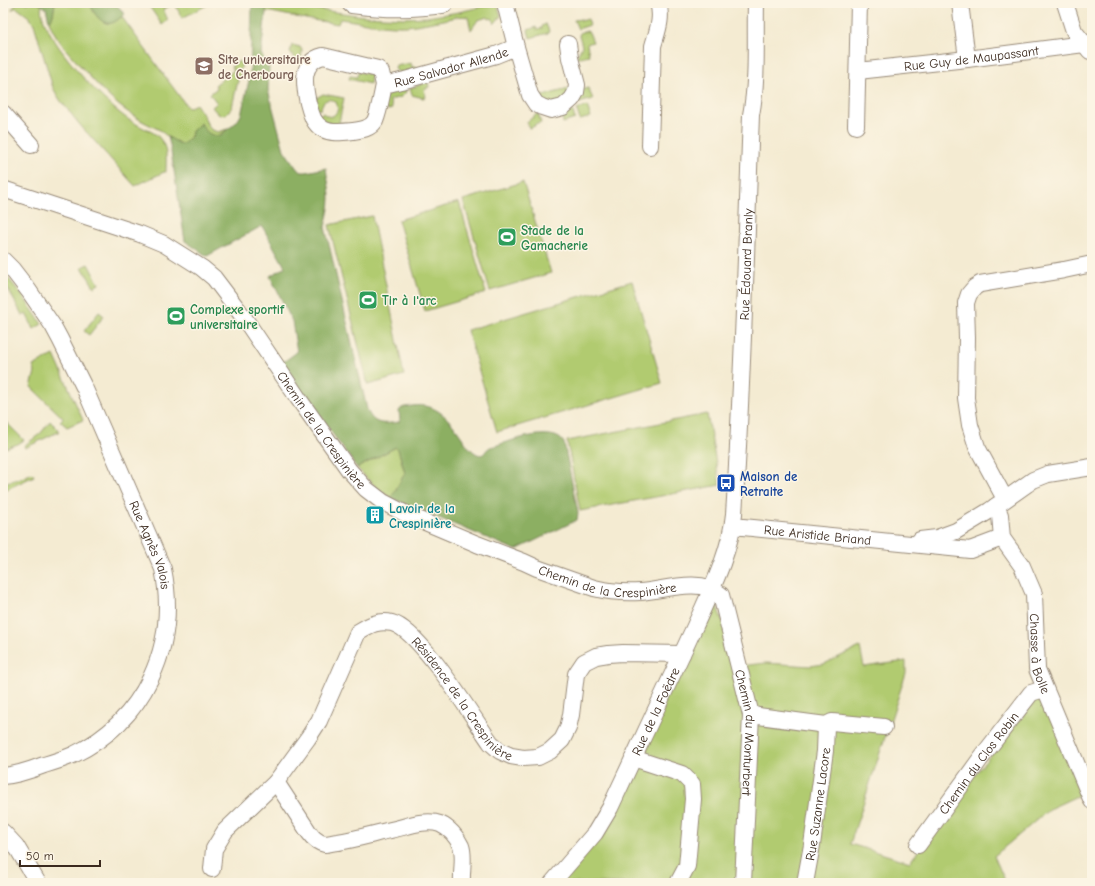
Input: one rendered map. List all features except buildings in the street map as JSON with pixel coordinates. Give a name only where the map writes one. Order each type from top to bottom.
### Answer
[{"type":"main road","points":[[352,3],[409,6],[442,3]]},
{"type":"street","points":[[505,3],[531,98],[539,106],[551,110],[559,108],[566,105],[574,96],[578,85],[570,58],[568,44]]},
{"type":"street","points":[[650,146],[653,46],[659,24],[660,11],[658,3]]},
{"type":"street","name":"Rue Édouard Branly","points":[[733,526],[740,412],[751,115],[755,93],[756,3]]},
{"type":"street","points":[[856,126],[859,3]]},
{"type":"street","points":[[960,3],[967,59]]},
{"type":"street","points":[[1065,3],[1074,31],[1090,47]]},
{"type":"street","name":"Rue Salvador Allende","points":[[384,85],[496,55],[516,47]]},
{"type":"street","name":"Rue Guy de Maupassant","points":[[858,71],[1090,47]]},
{"type":"street","name":"Rue Salvador Allende","points":[[323,56],[378,69],[381,72],[384,85],[376,117],[370,126],[355,130],[331,132],[320,128],[314,120],[305,91],[305,76],[312,62],[323,56]]},
{"type":"street","points":[[3,113],[31,146]]},
{"type":"street","name":"Chemin de la Crespinière","points":[[3,189],[140,234],[164,244],[202,268],[214,278],[242,314],[298,398],[349,470],[372,494],[392,507],[537,568],[594,588],[624,593],[686,586],[702,586],[711,590]]},
{"type":"street","name":"Rue Agnès Valois","points":[[3,260],[12,268],[25,285],[53,326],[84,387],[163,569],[167,613],[163,642],[156,666],[142,694],[124,718],[100,739],[72,755],[21,773],[3,776]]},
{"type":"street","points":[[1002,538],[1000,515],[1001,502],[977,447],[970,426],[966,398],[966,303],[969,294],[980,284],[1092,264]]},
{"type":"street","name":"Rue Aristide Briand","points":[[902,542],[937,538],[956,531],[1033,480],[1048,474],[1092,466]]},
{"type":"street","name":"Rue Aristide Briand","points":[[733,526],[902,542],[918,546],[970,550],[1002,538]]},
{"type":"street","name":"Rue de la Foëdre","points":[[552,883],[595,833],[610,808],[711,590],[729,546],[733,526]]},
{"type":"street","name":"Chasse à Bolle","points":[[1002,538],[1022,566],[1034,594],[1037,669],[1044,689],[1092,801]]},
{"type":"street","name":"Chemin du Monturbert","points":[[711,590],[719,593],[721,596],[751,715],[743,883]]},
{"type":"street","name":"Résidence de la Crespinière","points":[[212,869],[214,849],[224,831],[276,782],[308,738],[319,721],[358,632],[371,624],[381,621],[393,623],[403,628],[422,646],[446,677],[490,743],[500,751],[511,756],[523,758],[538,757],[550,751],[562,740],[568,728],[571,715],[576,674],[584,662],[596,656],[608,654],[682,654]]},
{"type":"street","name":"Chemin du Clos Robin","points":[[918,845],[1031,692],[1044,689]]},
{"type":"street","points":[[751,715],[826,725],[832,722],[884,727]]},
{"type":"street","name":"Rue Suzanne Lacore","points":[[805,883],[812,845],[825,750],[826,725]]},
{"type":"street","points":[[633,758],[682,774],[692,784],[693,799],[687,866],[678,883]]},
{"type":"street","points":[[276,782],[308,832],[313,838],[326,844],[415,824],[428,822],[439,824],[453,834],[461,846],[462,883]]},
{"type":"street","points":[[3,832],[16,846],[38,883]]},
{"type":"green space","points":[[17,3],[38,3],[42,5],[42,13],[54,40],[77,70],[102,98],[115,109],[141,127],[159,137],[166,151],[166,172],[135,186],[80,125],[60,100],[53,88],[34,24],[29,17],[17,8],[11,10]]},
{"type":"green space","points":[[38,3],[55,3],[53,15],[50,21],[46,8]]},
{"type":"green space","points":[[55,3],[91,3],[91,6],[97,16],[107,23],[113,22],[122,17],[188,108],[196,104],[204,116],[208,126],[212,130],[218,132],[227,129],[220,135],[216,136],[209,134],[203,128],[201,123],[192,131],[191,137],[181,144],[126,110],[110,98],[96,84],[57,37],[49,21],[53,15]]},
{"type":"green space","points":[[91,3],[115,3],[125,14],[117,21],[108,23],[104,22],[95,14]]},
{"type":"green space","points":[[147,3],[211,3],[182,18],[175,4],[163,9],[168,20],[162,25]]},
{"type":"green space","points":[[252,3],[267,3],[261,54],[269,67],[268,90],[284,150],[298,170],[302,172],[326,168],[330,198],[325,227],[369,415],[380,423],[394,423],[399,422],[399,411],[403,407],[421,405],[429,407],[436,410],[448,419],[469,447],[475,453],[480,455],[482,455],[490,447],[521,438],[551,435],[559,438],[564,443],[578,513],[577,520],[516,550],[391,498],[405,473],[398,449],[396,447],[357,468],[282,363],[297,352],[292,321],[270,276],[285,267],[262,226],[207,256],[185,241],[168,137],[183,144],[191,137],[192,131],[201,123],[209,133],[214,136],[218,136],[232,126],[240,117],[250,76]]},
{"type":"green space","points":[[267,3],[287,3],[321,10],[364,16],[404,18],[427,17],[459,12],[497,3],[501,16],[494,24],[492,18],[489,19],[488,17],[478,20],[471,30],[468,17],[465,16],[407,26],[381,25],[340,19],[338,24],[266,12]]},
{"type":"green space","points":[[581,19],[581,21],[588,19],[590,25],[578,29],[574,20]]},
{"type":"green space","points":[[546,24],[549,31],[548,33],[530,38],[528,30],[536,27],[537,30]]},
{"type":"green space","points":[[581,32],[589,32],[593,42],[587,44],[589,55],[576,58],[582,46],[579,35]]},
{"type":"green space","points":[[292,45],[300,47],[302,50],[301,61],[294,59],[290,53]]},
{"type":"green space","points":[[240,61],[242,63],[232,107],[226,114],[220,115],[212,107],[217,103],[210,94],[217,88],[215,85],[234,70],[231,66]]},
{"type":"green space","points":[[411,63],[412,67],[416,67],[417,71],[415,73],[398,72],[395,69],[396,66]]},
{"type":"green space","points":[[358,72],[376,75],[371,77],[370,84],[349,79],[350,76],[357,77]]},
{"type":"green space","points":[[428,82],[429,87],[424,89],[426,97],[423,98],[412,95],[410,88]]},
{"type":"green space","points":[[401,87],[405,89],[406,92],[401,97],[390,100],[392,109],[388,110],[383,106],[386,91]]},
{"type":"green space","points":[[572,88],[562,103],[550,104],[538,97]]},
{"type":"green space","points":[[588,88],[593,99],[579,103],[581,90]]},
{"type":"green space","points":[[323,94],[344,98],[339,123],[346,123],[346,125],[334,125],[327,123],[318,115],[323,113],[327,116],[332,116],[338,109],[336,102],[333,100],[326,100],[321,109],[316,110],[313,100]]},
{"type":"green space","points":[[587,106],[591,117],[580,120],[577,111],[578,109]]},
{"type":"green space","points":[[573,112],[575,119],[563,123],[562,117],[556,119],[555,117],[549,120],[549,114]]},
{"type":"green space","points":[[538,113],[541,123],[529,128],[527,122]]},
{"type":"green space","name":"Stade de la Gamacherie","points":[[523,182],[551,273],[490,291],[463,200]]},
{"type":"green space","points":[[459,202],[486,293],[425,311],[398,220]]},
{"type":"green space","name":"Tir à l'arc","points":[[372,216],[404,375],[368,385],[329,225]]},
{"type":"green space","points":[[88,264],[99,284],[94,287],[82,267]]},
{"type":"green space","points":[[3,272],[22,295],[42,324],[34,329],[26,314],[22,315],[3,279]]},
{"type":"green space","points":[[632,281],[662,383],[497,432],[467,330]]},
{"type":"green space","points":[[99,312],[104,316],[89,335],[84,331]]},
{"type":"green space","points":[[54,355],[83,420],[67,427],[60,421],[63,418],[31,387],[35,372],[33,366]]},
{"type":"green space","points":[[707,414],[720,485],[580,511],[567,441]]},
{"type":"green space","points":[[3,419],[24,440],[18,444],[3,449]]},
{"type":"green space","points":[[50,421],[60,431],[25,448],[24,446],[41,433]]},
{"type":"green space","points":[[396,447],[398,449],[405,473],[391,498],[373,484],[357,468]]},
{"type":"green space","points":[[32,473],[34,476],[3,491],[3,483],[22,478]]},
{"type":"green space","points":[[711,590],[739,666],[766,663],[810,666],[824,664],[860,647],[864,667],[906,661],[906,673],[850,844],[910,862],[921,847],[918,845],[1044,689],[1088,791],[1051,808],[994,856],[1006,883],[552,883],[595,832]]},
{"type":"place","name":"Site universitaire de Cherbourg","points":[[204,66]]},
{"type":"place","name":"Stade de la Gamacherie","points":[[507,237]]},
{"type":"place","name":"Tir à l'arc","points":[[368,300]]},
{"type":"place","name":"Complexe sportif universitaire","points":[[176,316]]},
{"type":"place","name":"Maison de Retraite","points":[[726,483]]},
{"type":"place","name":"Lavoir de la Crespinière","points":[[375,515]]}]
